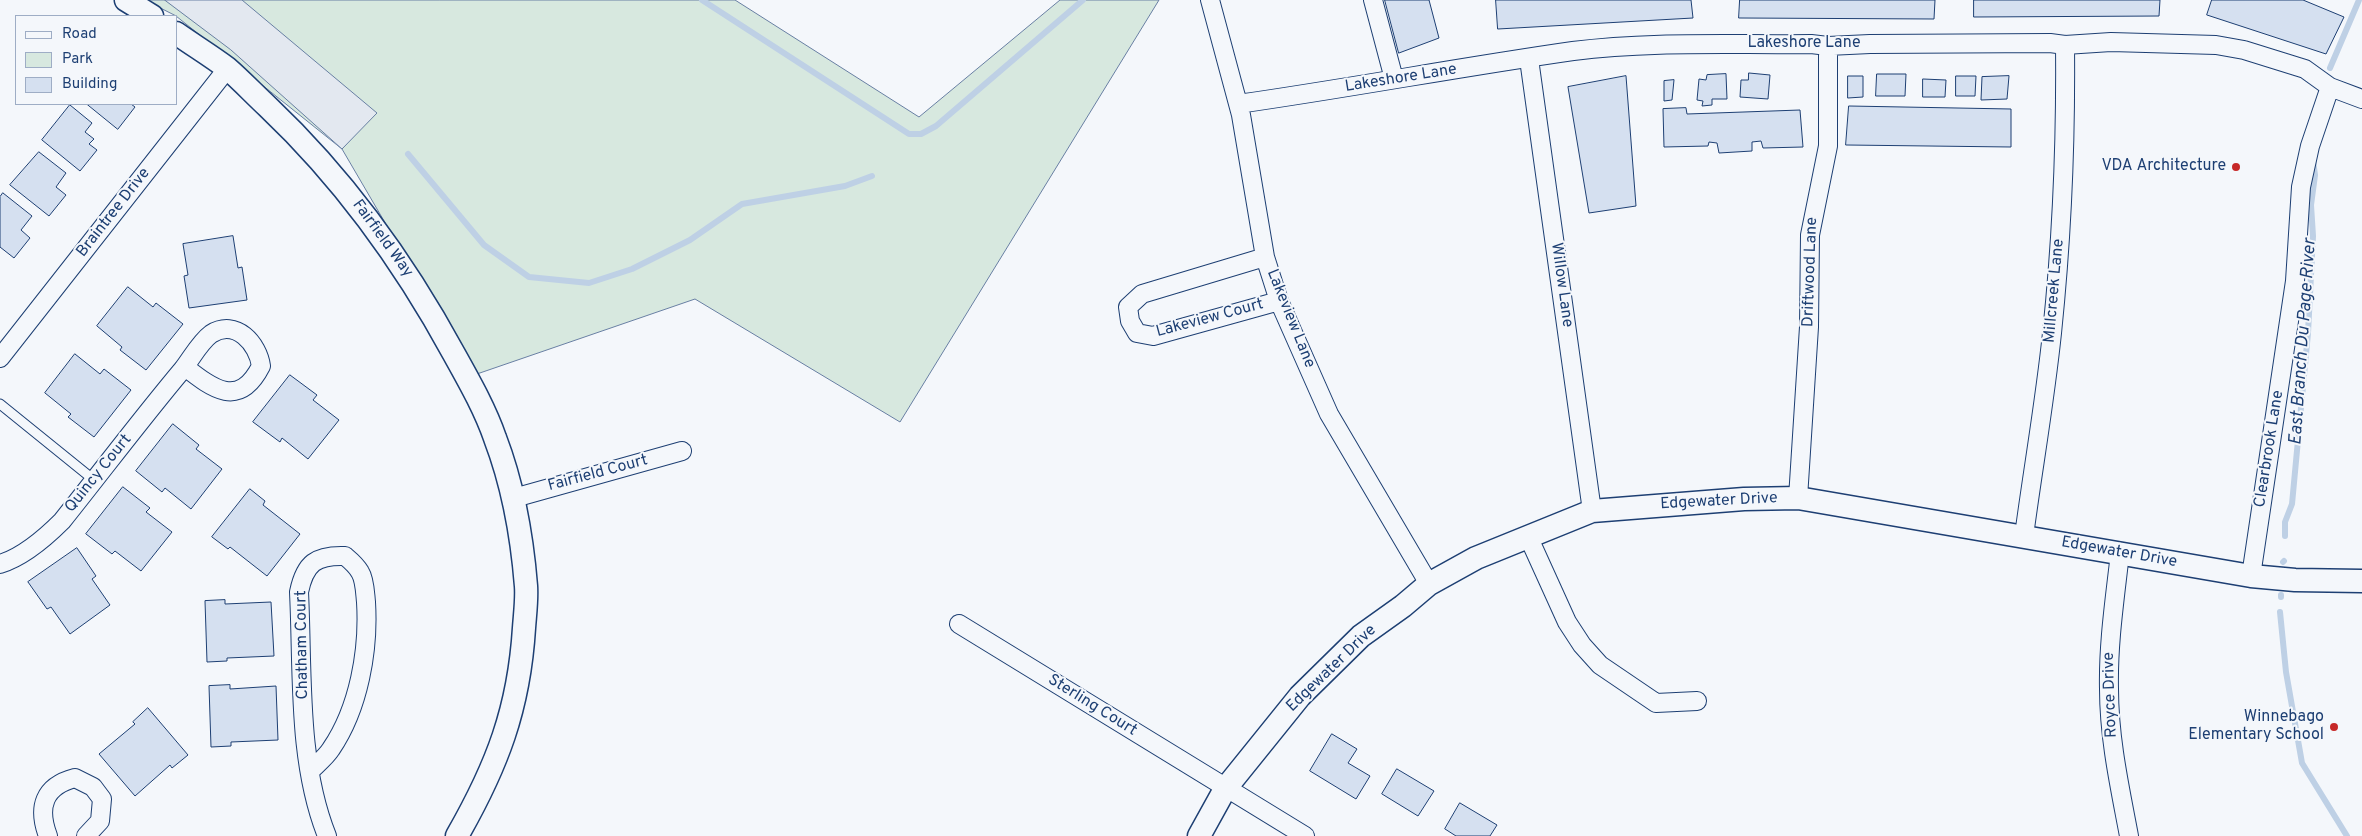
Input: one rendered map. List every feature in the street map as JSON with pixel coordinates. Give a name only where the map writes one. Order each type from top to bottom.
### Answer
[{"type":"street","points":[[126,0],[150,15]]},
{"type":"street","name":"Lakeview Lane","points":[[1210,0],[1238,104],[1265,257],[1279,301],[1329,414],[1429,584]]},
{"type":"street","points":[[1373,0],[1394,80]]},
{"type":"street","name":"Fairfield Way","points":[[178,34],[228,69],[317,156],[381,234],[442,331],[495,437],[514,498],[526,587],[523,649],[513,705],[500,749],[483,791],[457,836]]},
{"type":"street","name":"Lakeshore Lane","points":[[1238,104],[1574,51],[1641,46],[2040,43],[2066,45],[2111,42],[2216,45],[2244,50],[2305,68],[2330,87],[2362,99]]},
{"type":"street","name":"Millcreek Lane","points":[[2024,536],[2052,334],[2062,218],[2066,146],[2066,45]]},
{"type":"street","name":"Driftwood Lane","points":[[1798,498],[1810,326],[1810,235],[1828,146],[1828,46]]},
{"type":"street","name":"Willow Lane","points":[[1529,59],[1592,511]]},
{"type":"street","name":"Braintree Drive","points":[[0,358],[228,69]]},
{"type":"street","name":"Clearbrook Lane","points":[[2251,576],[2295,281],[2301,187],[2310,146],[2330,87]]},
{"type":"street","name":"Lakeview Court","points":[[1265,257],[1142,294],[1128,307],[1130,321],[1137,333],[1153,336],[1279,301]]},
{"type":"street","name":"Quincy Court","points":[[0,564],[10,561],[51,532],[185,367]]},
{"type":"street","name":"Fairfield Court","points":[[514,498],[682,451]]},
{"type":"street","name":"Edgewater Drive","points":[[1199,836],[1225,788],[1300,696],[1362,636],[1429,584],[1476,558],[1592,511],[1744,499],[1798,498],[2251,576],[2294,580],[2362,581]]},
{"type":"street","points":[[1528,536],[1567,622],[1582,645],[1600,665],[1656,703],[1697,701]]},
{"type":"street","name":"Royce Drive","points":[[2120,553],[2110,639],[2109,690],[2114,753],[2129,836]]},
{"type":"street","name":"Chatham Court","points":[[310,770],[331,750],[344,726],[356,693],[364,657],[367,622],[362,574],[354,563],[345,556],[320,558],[309,566],[302,576],[299,592],[305,722],[310,770],[318,812],[327,836]]},
{"type":"street","name":"Sterling Court","points":[[960,624],[1305,836]]},
{"type":"street","points":[[48,836],[42,820],[43,806],[49,792],[62,782],[75,778],[93,787],[102,799],[100,821],[86,836]]},
{"type":"lane","points":[[0,404],[94,480]]},
{"type":"green space","points":[[145,0],[735,0],[919,117],[1060,0],[1159,0],[900,422],[695,299],[474,375],[342,149],[178,18],[178,15],[174,15]]},
{"type":"shaded area","points":[[165,0],[242,0],[377,113],[342,149],[231,50]]},
{"type":"building","points":[[1385,0],[1429,0],[1439,38],[1399,53]]},
{"type":"building","points":[[1496,0],[1691,0],[1693,18],[1498,29]]},
{"type":"building","points":[[1740,0],[1935,0],[1934,19],[1739,18]]},
{"type":"building","points":[[1974,0],[2160,0],[2159,16],[1974,17]]},
{"type":"building","points":[[2212,0],[2303,0],[2344,17],[2326,54],[2207,15]]},
{"type":"building","points":[[1749,73],[1770,75],[1768,99],[1740,97],[1741,80],[1748,80]]},
{"type":"building","points":[[1726,74],[1727,99],[1712,99],[1712,105],[1702,106],[1703,101],[1697,100],[1699,79],[1706,80],[1707,75]]},
{"type":"building","points":[[1877,74],[1906,74],[1905,96],[1876,96]]},
{"type":"building","points":[[1626,76],[1636,206],[1589,213],[1568,87]]},
{"type":"building","points":[[1848,76],[1863,76],[1863,97],[1848,98]]},
{"type":"building","points":[[1956,76],[1976,76],[1975,96],[1956,96]]},
{"type":"building","points":[[2009,76],[2007,99],[1981,100],[1982,77]]},
{"type":"building","points":[[1923,79],[1946,80],[1945,97],[1923,97]]},
{"type":"building","points":[[1674,80],[1672,100],[1664,101],[1664,81]]},
{"type":"building","points":[[70,105],[92,123],[85,132],[94,139],[89,144],[97,150],[80,171],[42,140]]},
{"type":"building","points":[[88,105],[132,105],[135,107],[118,129]]},
{"type":"building","points":[[1849,106],[2011,109],[2011,147],[1846,145]]},
{"type":"building","points":[[1686,108],[1687,114],[1800,110],[1803,147],[1763,148],[1761,141],[1752,142],[1752,151],[1719,153],[1717,143],[1709,142],[1708,146],[1664,147],[1663,109]]},
{"type":"building","points":[[39,152],[66,173],[56,187],[66,195],[49,216],[10,185]]},
{"type":"building","points":[[3,193],[32,216],[21,230],[30,238],[14,258],[0,247],[0,197]]},
{"type":"building","points":[[233,236],[238,268],[242,267],[247,300],[189,308],[184,276],[188,275],[183,244]]},
{"type":"building","points":[[128,287],[153,307],[156,303],[183,324],[146,370],[120,350],[122,347],[97,326]]},
{"type":"building","points":[[75,354],[100,374],[104,369],[131,390],[94,437],[68,417],[71,414],[45,393]]},
{"type":"building","points":[[290,375],[317,395],[313,400],[339,420],[308,459],[282,438],[280,442],[253,422]]},
{"type":"building","points":[[173,424],[199,445],[196,449],[222,469],[191,509],[165,488],[162,492],[136,471]]},
{"type":"building","points":[[123,487],[150,508],[146,512],[172,532],[141,571],[115,551],[112,554],[86,534]]},
{"type":"building","points":[[250,489],[265,501],[263,505],[300,534],[267,576],[230,547],[228,549],[212,537]]},
{"type":"building","points":[[77,548],[96,576],[92,579],[110,605],[70,634],[51,607],[47,609],[28,582]]},
{"type":"building","points":[[225,600],[225,604],[271,602],[274,656],[227,658],[227,661],[207,662],[205,601]]},
{"type":"building","points":[[230,685],[230,689],[276,686],[278,740],[231,742],[231,746],[211,747],[209,686]]},
{"type":"building","points":[[148,708],[188,755],[172,768],[170,765],[135,796],[99,754],[135,724],[133,722]]},
{"type":"building","points":[[1332,734],[1357,749],[1348,763],[1370,776],[1356,799],[1310,771]]},
{"type":"building","points":[[1397,769],[1434,791],[1418,816],[1382,794]]},
{"type":"building","points":[[1460,803],[1497,825],[1490,836],[1456,836],[1445,829]]},
{"type":"waterway","points":[[702,0],[909,134],[921,134],[936,126],[1083,0]]},
{"type":"waterway","name":"East Branch Du Page River","points":[[2330,68],[2359,0]]},
{"type":"waterway","points":[[408,154],[484,245],[529,277],[589,283],[632,269],[690,240],[742,204],[845,186],[872,176]]},
{"type":"waterway","name":"East Branch Du Page River","points":[[2285,536],[2285,522],[2292,504],[2308,333],[2313,236],[2311,205],[2315,175],[2313,161]]},
{"type":"waterway","name":"East Branch Du Page River","points":[[2280,612],[2286,672],[2302,763],[2347,836]]},
{"type":"place","name":"VDA Architecture","points":[[2236,167]]},
{"type":"place","name":"Winnebago Elementary School","points":[[2334,727]]}]
